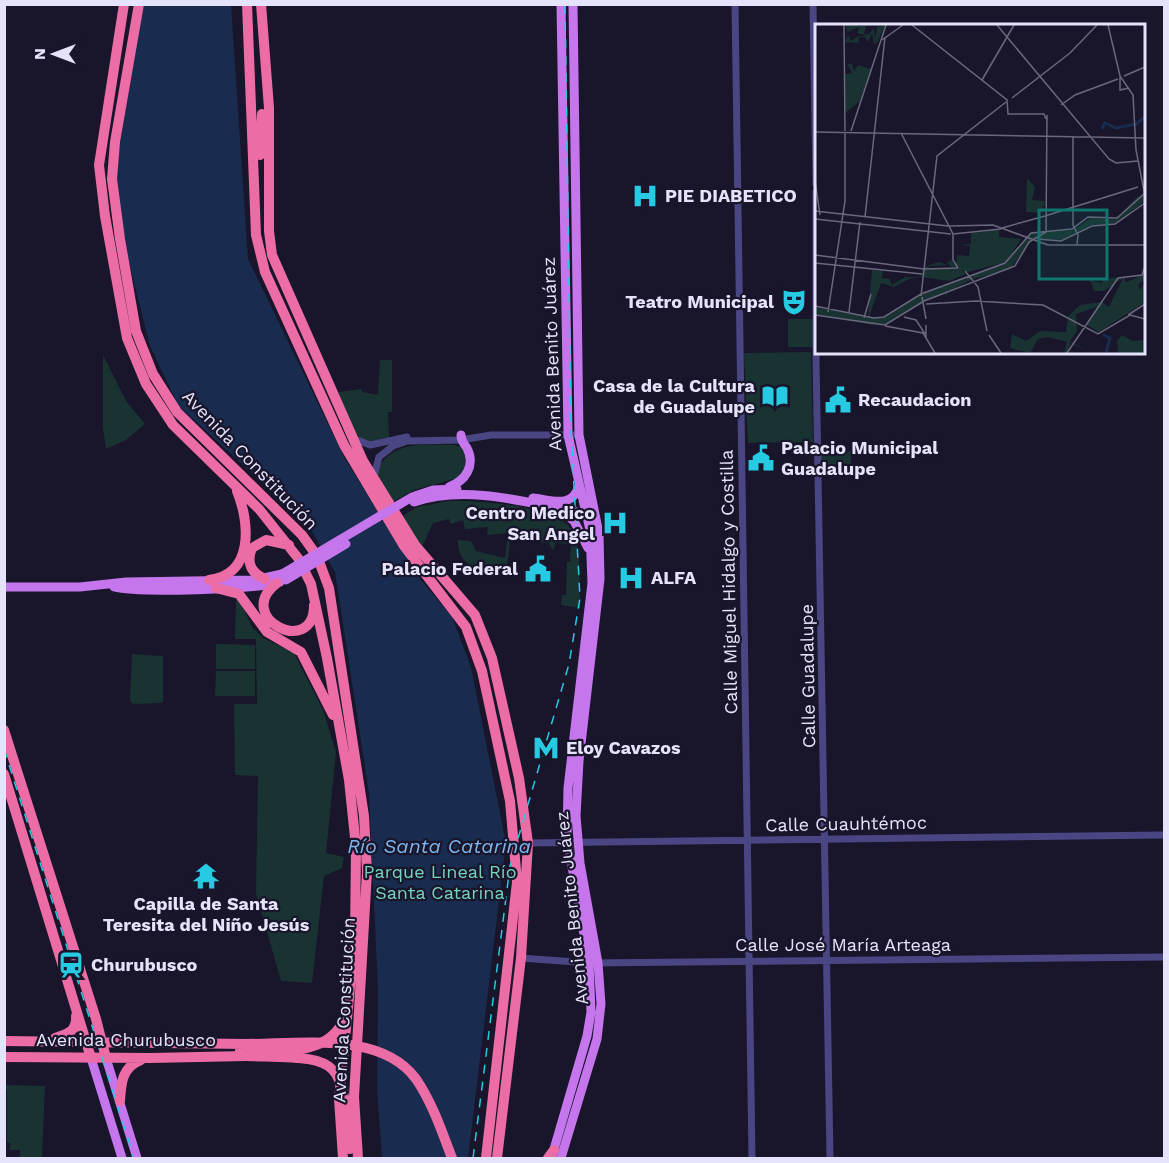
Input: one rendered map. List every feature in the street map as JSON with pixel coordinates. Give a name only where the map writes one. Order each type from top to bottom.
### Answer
[{"type":"highway","points":[[125,85],[126,4]]},
{"type":"highway","name":"Avenida Constitución","points":[[126,4],[99,165],[122,320],[135,361],[158,405],[189,444],[235,485],[289,545],[306,571],[314,596],[340,729],[356,847],[356,928],[339,1099],[343,1158]]},
{"type":"highway","name":"Avenida Constitución","points":[[139,4],[114,154],[113,190],[136,331],[148,363],[166,398],[184,421],[308,542],[321,563],[329,588],[357,765],[367,872],[354,1097],[358,1158]]},
{"type":"highway","points":[[247,4],[258,251],[265,272],[344,445],[404,546],[458,614],[473,643],[510,801],[523,938]]},
{"type":"highway","points":[[261,4],[268,108],[271,247],[279,274],[374,481],[415,545],[467,603],[486,638],[519,778],[528,843],[523,938],[497,1158]]},
{"type":"highway","points":[[255,212],[262,117],[262,18]]},
{"type":"highway","points":[[212,584],[231,573],[243,556],[244,511],[235,485]]},
{"type":"highway","points":[[265,579],[251,567],[249,558],[252,548],[266,540],[289,545]]},
{"type":"highway","points":[[282,579],[268,592],[264,608],[268,620],[281,630],[297,630],[308,623],[314,610],[314,596]]},
{"type":"highway","points":[[212,584],[239,594],[248,603],[267,632],[301,652],[340,729]]},
{"type":"highway","points":[[4,730],[106,1058]]},
{"type":"highway","points":[[4,774],[91,1058]]},
{"type":"highway","points":[[486,1158],[517,882]]},
{"type":"highway","points":[[42,1041],[64,1035],[75,1026],[74,1000]]},
{"type":"highway","points":[[167,1043],[191,1049],[303,1050],[320,1044],[333,1034],[344,1021],[348,1008]]},
{"type":"highway","name":"Avenida Churubusco","points":[[4,1041],[167,1043],[246,1050]]},
{"type":"highway","points":[[246,1050],[352,1045],[370,1048],[393,1058],[411,1074],[423,1091],[452,1158]]},
{"type":"highway","points":[[246,1050],[309,1057],[329,1066],[340,1078],[344,1088],[351,1154]]},
{"type":"highway","name":"Avenida Churubusco","points":[[4,1057],[150,1058],[246,1050]]},
{"type":"highway","points":[[180,1056],[208,1062],[312,1062],[330,1073],[339,1099]]},
{"type":"highway","points":[[120,1101],[126,1070],[135,1062],[150,1058]]},
{"type":"highway","points":[[502,1120],[506,1158]]},
{"type":"main road","name":"Avenida Benito Juárez","points":[[561,4],[568,435],[579,484],[600,552],[600,591],[576,790],[572,843]]},
{"type":"main road","name":"Avenida Benito Juárez","points":[[554,1156],[571,1132],[599,1025],[594,963],[572,843],[568,788],[591,590],[589,512],[591,497],[579,435],[573,4]]},
{"type":"main road","points":[[4,587],[112,585],[126,582],[212,584],[282,579],[413,500],[458,483],[468,473],[469,454],[462,438]]},
{"type":"main road","points":[[443,488],[566,502],[576,495],[579,484]]},
{"type":"main road","points":[[413,500],[459,494],[589,512],[591,497]]},
{"type":"main road","points":[[555,507],[574,521],[591,554]]},
{"type":"main road","points":[[212,584],[282,579]]},
{"type":"main road","name":"Avenida Benito Juárez","points":[[554,1156],[588,1028],[594,963]]},
{"type":"main road","points":[[91,1058],[122,1158]]},
{"type":"main road","points":[[106,1058],[137,1158]]},
{"type":"main road","points":[[563,1121],[571,1132]]},
{"type":"street","name":"Calle Miguel Hidalgo y Costilla","points":[[735,4],[752,1158]]},
{"type":"street","points":[[813,4],[815,124]]},
{"type":"street","name":"Calle Guadalupe","points":[[817,354],[830,1158]]},
{"type":"street","points":[[351,435],[360,442],[370,445],[407,437],[462,438]]},
{"type":"street","points":[[374,481],[377,460],[393,446],[407,441],[491,435],[579,435]]},
{"type":"street","name":"Calle Cuauhtémoc","points":[[528,843],[1164,835]]},
{"type":"street","name":"Calle José María Arteaga","points":[[521,958],[594,963],[1164,957]]},
{"type":"green space","points":[[788,319],[813,319],[813,347],[788,347]]},
{"type":"green space","points":[[811,352],[813,442],[748,443],[744,353]]},
{"type":"green space","points":[[103,355],[126,401],[145,424],[126,440],[106,449],[103,428]]},
{"type":"green space","points":[[380,360],[392,360],[392,412],[388,412],[389,437],[367,442],[355,434],[338,392],[362,389],[362,392],[378,395]]},
{"type":"green space","points":[[415,445],[455,445],[464,449],[465,457],[464,468],[457,478],[414,490],[392,502],[381,487],[378,477],[380,466],[388,456],[396,451]]},
{"type":"green space","points":[[820,451],[851,451],[851,471],[821,472]]},
{"type":"green space","points":[[448,501],[517,506],[554,516],[567,524],[577,542],[580,608],[561,605],[562,595],[566,595],[567,562],[570,562],[571,544],[555,543],[552,549],[549,543],[537,542],[537,535],[520,534],[519,541],[510,541],[506,573],[481,570],[473,567],[462,557],[458,540],[471,541],[476,551],[505,558],[508,533],[487,535],[488,527],[465,529],[463,520],[451,524],[449,519],[433,523],[421,549],[401,517],[417,507]]},
{"type":"green space","points":[[236,599],[241,603],[252,627],[263,638],[294,653],[323,710],[336,752],[326,853],[344,857],[342,868],[324,876],[312,983],[281,981],[256,893],[258,776],[235,775],[234,704],[257,704],[256,639],[235,639]]},
{"type":"green space","points":[[216,644],[255,645],[255,669],[216,669]]},
{"type":"green space","points":[[132,654],[163,656],[163,702],[133,704],[130,701]]},
{"type":"green space","points":[[216,671],[255,671],[255,696],[215,696]]},
{"type":"green space","points":[[5,1085],[45,1086],[42,1158],[20,1158],[20,1150],[10,1150],[10,1143],[7,1142],[7,1090],[5,1090]]},
{"type":"water","name":"Río Santa Catarina","points":[[143,5],[231,5],[248,259],[345,459],[421,580],[452,617],[471,667],[506,843],[468,1158],[382,1158],[377,1090],[378,991],[369,793],[335,572],[309,526],[178,405],[150,346],[123,239],[116,168]]},
{"type":"railway","points":[[473,1158],[510,866],[569,664],[580,598],[571,431],[565,4]]},
{"type":"railway","points":[[4,749],[134,1158]]},
{"type":"place","name":"PIE DIABETICO","points":[[645,196]]},
{"type":"place","name":"Teatro Municipal","points":[[794,302]]},
{"type":"place","name":"Casa de la Cultura de Guadalupe","points":[[775,396]]},
{"type":"place","name":"Recaudacion","points":[[838,400]]},
{"type":"place","name":"Palacio Municipal Guadalupe","points":[[761,458]]},
{"type":"place","name":"Centro Medico San Angel","points":[[615,523]]},
{"type":"place","name":"Palacio Federal","points":[[538,569]]},
{"type":"place","name":"ALFA","points":[[631,578]]},
{"type":"place","name":"Eloy Cavazos","points":[[546,748]]},
{"type":"place","name":"Capilla de Santa Teresita del Niño Jesús","points":[[206,876]]},
{"type":"place","name":"Churubusco","points":[[71,965]]},
{"type":"park label","name":"Parque Lineal Río Santa Catarina","points":[[440,882]]}]
